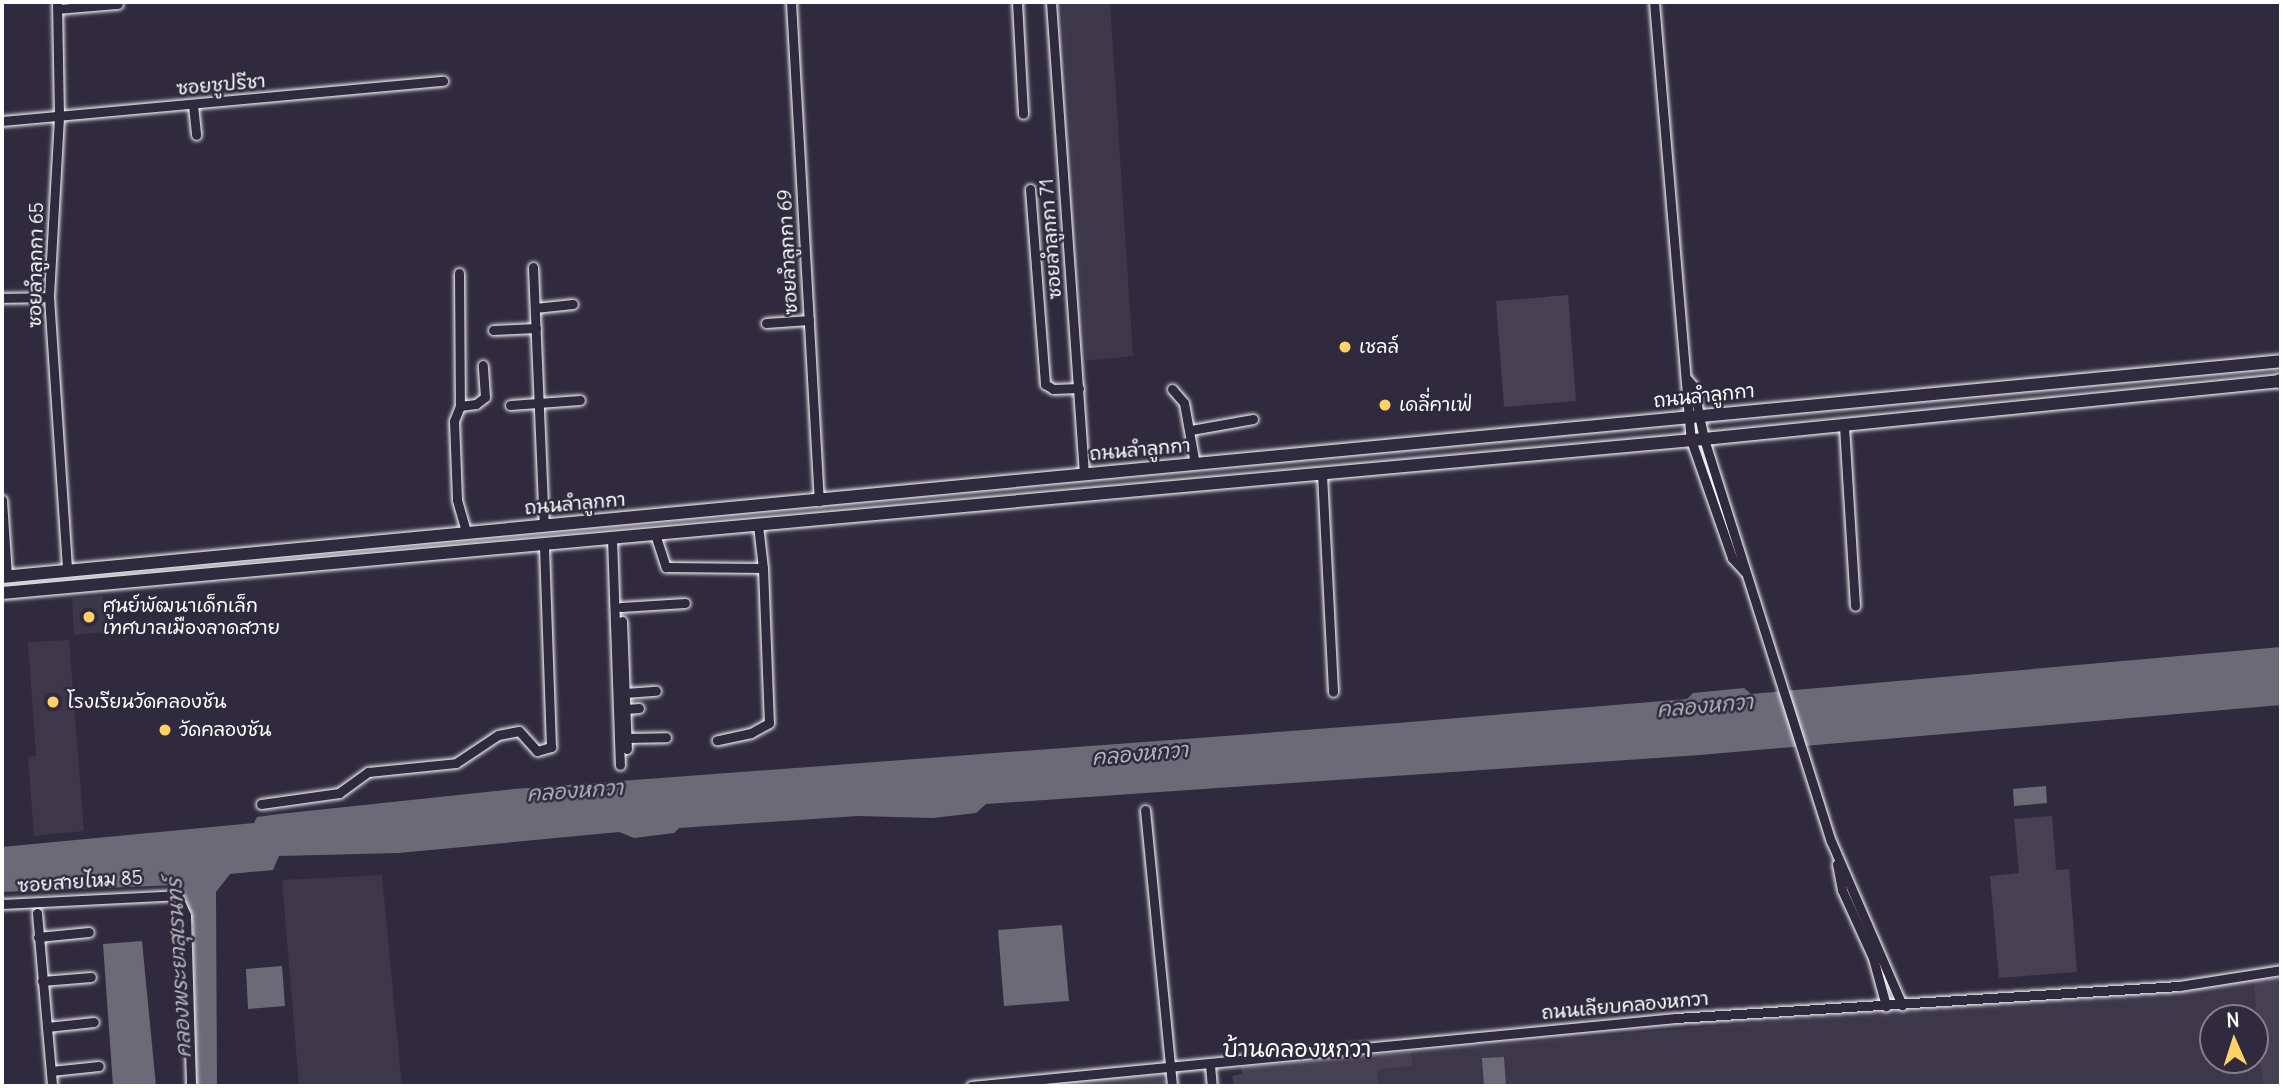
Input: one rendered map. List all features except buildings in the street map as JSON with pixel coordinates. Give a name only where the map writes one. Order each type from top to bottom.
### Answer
[{"type":"main road","name":"ถนนลำลูกกา","points":[[5,577],[2281,361]]},
{"type":"main road","name":"ถนนลำลูกกา","points":[[2,593],[1698,440],[2281,381]]},
{"type":"main road","points":[[709,511],[710,529]]},
{"type":"street","name":"ซอยลำลูกกา 69","points":[[792,2],[819,500]]},
{"type":"street","points":[[1017,2],[1023,114]]},
{"type":"street","name":"ซอยลำลูกกา 71","points":[[1051,2],[1084,474]]},
{"type":"street","points":[[1654,2],[1687,379],[1711,495],[1732,558],[1745,572]]},
{"type":"street","points":[[58,5],[118,4]]},
{"type":"street","name":"ซอยลำลูกกา 65","points":[[58,5],[59,117],[49,297],[67,570]]},
{"type":"street","name":"ซอยชูปรีชา","points":[[2,121],[443,81]]},
{"type":"street","points":[[193,105],[196,135]]},
{"type":"street","points":[[1030,189],[1045,384],[1054,388],[1079,388]]},
{"type":"street","points":[[533,267],[544,526]]},
{"type":"street","points":[[459,273],[460,405],[454,421],[457,500],[467,534]]},
{"type":"street","points":[[2,298],[49,297]]},
{"type":"street","points":[[535,308],[573,304]]},
{"type":"street","points":[[766,323],[809,320]]},
{"type":"street","points":[[493,330],[536,328]]},
{"type":"street","points":[[460,405],[477,404],[485,397],[483,365]]},
{"type":"street","points":[[1172,388],[1184,403],[1195,464]]},
{"type":"street","points":[[510,405],[580,400]]},
{"type":"street","points":[[1191,430],[1253,419]]},
{"type":"street","points":[[1844,426],[1855,606]]},
{"type":"street","points":[[1698,440],[1722,489],[1736,529],[1745,572],[1836,855],[1902,1005]]},
{"type":"street","points":[[1322,474],[1333,692]]},
{"type":"street","points":[[1711,495],[1722,489]]},
{"type":"street","points":[[2,500],[5,577]]},
{"type":"street","points":[[717,740],[751,733],[769,723],[763,568],[758,525]]},
{"type":"street","points":[[1724,534],[1736,529]]},
{"type":"street","points":[[655,534],[666,567],[763,568]]},
{"type":"street","points":[[614,538],[621,607],[627,749]]},
{"type":"street","points":[[614,538],[620,765]]},
{"type":"street","points":[[261,804],[339,793],[368,772],[456,763],[498,735],[519,731],[537,751],[551,747],[544,544]]},
{"type":"street","points":[[621,607],[685,603]]},
{"type":"street","points":[[625,693],[656,691]]},
{"type":"street","points":[[626,709],[639,708]]},
{"type":"street","points":[[626,738],[666,737]]},
{"type":"street","points":[[1145,810],[1172,1086]]},
{"type":"street","points":[[1836,855],[1842,890],[1873,958],[1886,1006]]},
{"type":"street","name":"ซอยสายไหม 85","points":[[2,904],[177,895],[186,915],[191,1086]]},
{"type":"street","points":[[37,914],[52,1086]]},
{"type":"street","points":[[38,937],[89,932]]},
{"type":"street","name":"ถนนเลียบคลองหกวา","points":[[971,1086],[1676,1018],[2179,986],[2281,970]]},
{"type":"street","points":[[43,981],[91,977]]},
{"type":"street","points":[[47,1027],[94,1022]]},
{"type":"street","points":[[1210,1065],[1212,1086]]},
{"type":"street","points":[[51,1071],[99,1066]]},
{"type":"shaded area","points":[[1061,2],[1110,2],[1133,356],[1086,361]]},
{"type":"shaded area","points":[[1568,295],[1576,401],[1504,407],[1496,301]]},
{"type":"shaded area","name":"ศูนย์พัฒนาเด็กเล็ก เทศบาลเมืองลาดสวาย","points":[[103,596],[106,632],[74,635],[72,598]]},
{"type":"shaded area","name":"โรงเรียนวัดคลองชัน","points":[[69,640],[84,831],[34,836],[28,757],[36,756],[28,642]]},
{"type":"shaded area","points":[[2052,816],[2056,870],[2069,869],[2077,972],[1999,978],[1990,876],[2019,873],[2014,819]]},
{"type":"shaded area","points":[[382,875],[402,1086],[299,1086],[282,880]]},
{"type":"shaded area","points":[[2281,977],[2281,1086],[2263,1086],[2262,1074],[2269,1074],[2269,1004],[2255,1004],[2253,980]]},
{"type":"shaded area","points":[[2253,980],[2255,1004],[2199,1004],[2199,1074],[2262,1074],[2263,1086],[1379,1086],[1375,1055]]},
{"type":"shaded area","points":[[1410,1052],[1413,1066],[1377,1069],[1379,1086],[1234,1086],[1232,1076],[1242,1074],[1241,1067]]},
{"type":"shaded area","points":[[1161,1074],[1166,1086],[1024,1086]]},
{"type":"water","name":"คลองหกวา","points":[[2281,647],[2281,705],[1700,755],[986,804],[976,813],[933,818],[858,816],[679,828],[674,833],[634,838],[619,832],[399,853],[279,856],[273,870],[230,874],[216,892],[217,1086],[194,1086],[193,925],[178,885],[2,892],[2,847],[254,823],[257,817],[279,814],[514,789],[1398,723],[1687,699],[1693,693],[1744,688],[1751,694]]},
{"type":"water","points":[[2046,786],[2047,803],[2014,806],[2013,789]]},
{"type":"water","points":[[1062,925],[1069,1001],[1004,1006],[998,930]]},
{"type":"water","points":[[142,941],[156,1086],[113,1086],[103,944]]},
{"type":"water","points":[[282,966],[285,1006],[248,1009],[246,969]]},
{"type":"water","points":[[1504,1057],[1506,1086],[1484,1086],[1482,1058]]},
{"type":"place","name":"เชลล์","points":[[1345,347]]},
{"type":"place","name":"เดลี่คาเฟ่","points":[[1385,405]]},
{"type":"place","name":"ศูนย์พัฒนาเด็กเล็ก เทศบาลเมืองลาดสวาย","points":[[89,617]]},
{"type":"place","name":"โรงเรียนวัดคลองชัน","points":[[53,702]]},
{"type":"place","name":"วัดคลองชัน","points":[[165,730]]},
{"type":"district","name":"บ้านคลองหกวา","points":[[1297,1049]]},
{"type":"water label","name":"คลองพระยาสุเรนทร์","points":[[179,968]]}]
